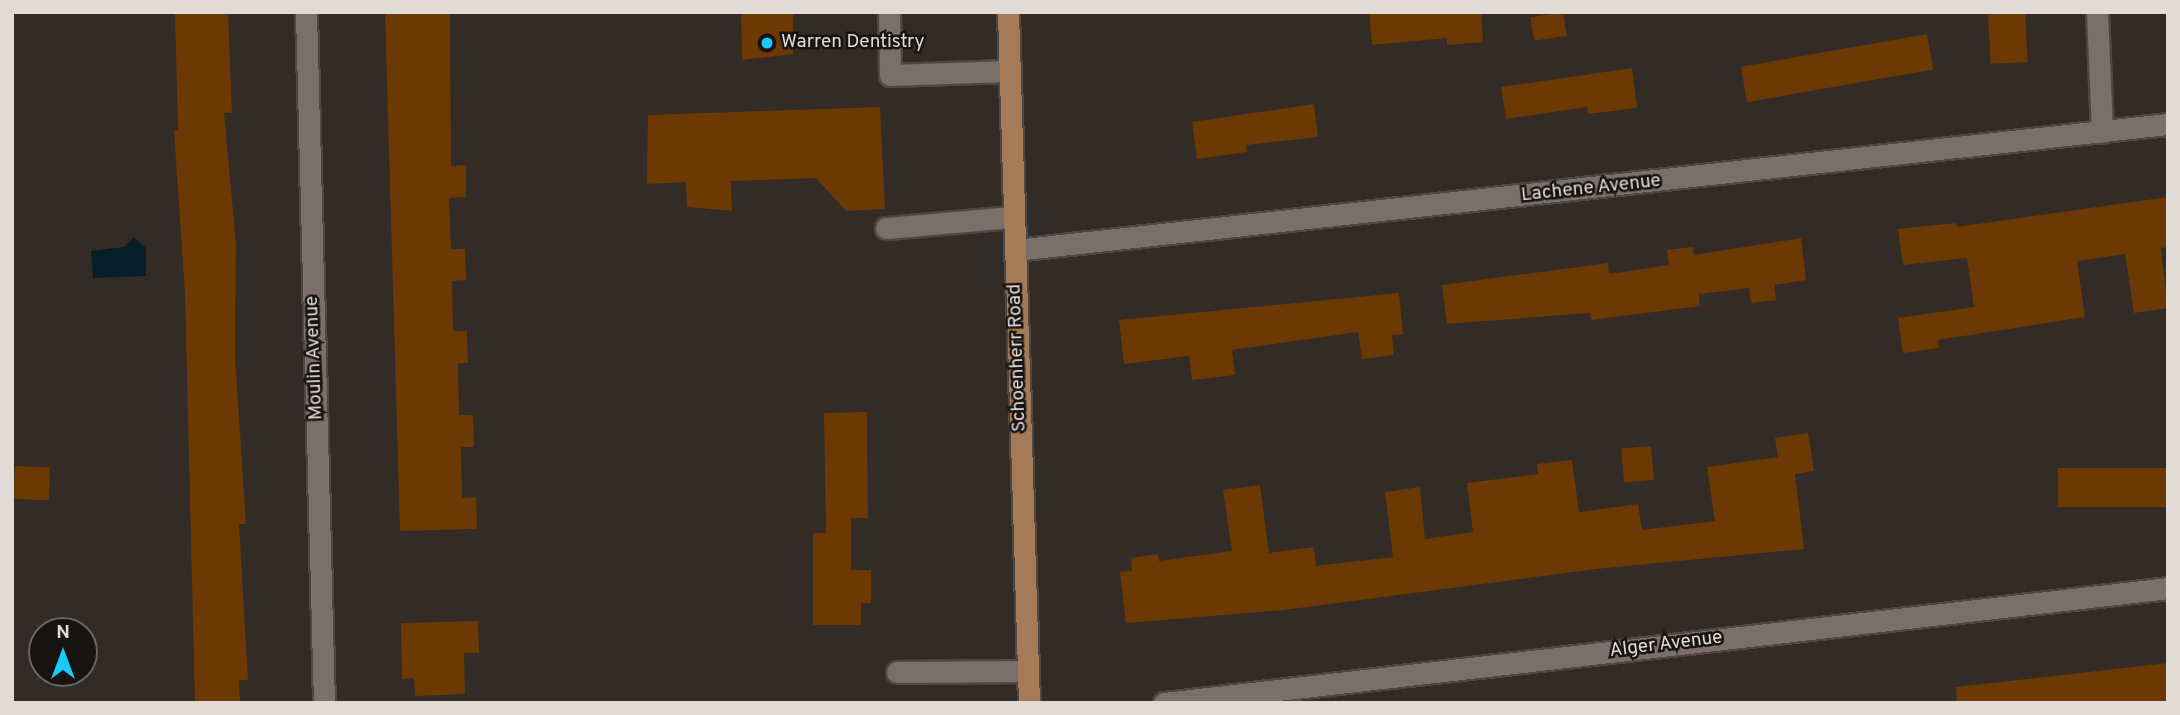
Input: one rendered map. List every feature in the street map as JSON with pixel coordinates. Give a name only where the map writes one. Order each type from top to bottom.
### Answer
[{"type":"main road","name":"Schoenherr Road","points":[[1008,12],[1029,703]]},
{"type":"street","name":"Moulin Avenue","points":[[306,12],[324,703]]},
{"type":"street","points":[[889,12],[890,75],[1008,71]]},
{"type":"street","points":[[2097,12],[2102,132]]},
{"type":"street","name":"Lachene Avenue","points":[[1014,250],[2168,124]]},
{"type":"street","points":[[886,228],[1013,217]]},
{"type":"street","name":"Alger Avenue","points":[[1164,703],[2168,588]]},
{"type":"street","points":[[897,672],[1028,671]]},
{"type":"water","points":[[134,237],[146,248],[146,276],[93,278],[91,251],[124,247]]},
{"type":"building","points":[[175,12],[228,12],[232,113],[224,113],[236,244],[235,356],[246,524],[239,524],[248,680],[239,680],[240,703],[195,703],[185,293],[174,131],[178,130]]},
{"type":"building","points":[[385,12],[450,12],[451,166],[466,165],[466,197],[449,198],[451,249],[465,249],[466,280],[452,281],[453,331],[467,331],[468,363],[458,363],[459,415],[473,415],[474,447],[461,447],[462,498],[476,497],[477,529],[400,531]]},
{"type":"building","name":"Warren Dentistry","points":[[741,12],[793,12],[793,54],[742,60]]},
{"type":"building","points":[[1369,12],[1481,12],[1483,42],[1447,45],[1447,38],[1372,45]]},
{"type":"building","points":[[1563,12],[1567,36],[1534,41],[1530,17]]},
{"type":"building","points":[[2025,12],[2028,62],[1991,64],[1988,14]]},
{"type":"building","points":[[1927,34],[1933,69],[1747,102],[1741,67]]},
{"type":"building","points":[[1632,68],[1637,108],[1588,114],[1587,107],[1506,119],[1501,87]]},
{"type":"building","points":[[1314,104],[1318,137],[1246,145],[1247,152],[1197,159],[1192,122]]},
{"type":"building","points":[[880,107],[885,209],[846,211],[816,178],[731,181],[732,211],[687,207],[686,182],[647,184],[648,115]]},
{"type":"building","points":[[2168,197],[2168,247],[2161,248],[2168,308],[2134,313],[2125,254],[2077,261],[2085,317],[1938,340],[1939,348],[1903,353],[1898,318],[1974,307],[1967,258],[1903,265],[1898,229],[1956,223],[1957,227]]},
{"type":"building","points":[[1801,238],[1806,280],[1774,285],[1776,300],[1751,303],[1749,288],[1699,294],[1700,306],[1591,320],[1590,313],[1447,324],[1442,285],[1608,263],[1609,274],[1669,265],[1667,250],[1693,247],[1694,255]]},
{"type":"building","points":[[1399,293],[1403,334],[1392,335],[1394,355],[1362,359],[1358,332],[1232,350],[1235,375],[1192,380],[1189,356],[1124,364],[1119,320]]},
{"type":"building","points":[[867,412],[868,518],[851,518],[851,570],[871,570],[871,603],[861,603],[861,625],[813,625],[813,533],[826,533],[824,413]]},
{"type":"building","points":[[1808,433],[1814,471],[1795,474],[1804,549],[1596,569],[1284,610],[1126,623],[1120,572],[1132,571],[1131,558],[1158,554],[1159,561],[1232,551],[1223,490],[1260,485],[1269,553],[1314,547],[1316,566],[1393,557],[1385,492],[1420,487],[1425,539],[1473,532],[1467,483],[1538,474],[1537,464],[1572,460],[1579,512],[1638,504],[1642,530],[1715,521],[1707,467],[1778,457],[1775,438]]},
{"type":"building","points":[[1651,446],[1654,480],[1624,482],[1621,449]]},
{"type":"building","points":[[15,466],[50,467],[49,500],[14,499]]},
{"type":"building","points":[[2058,468],[2168,468],[2168,507],[2058,507]]},
{"type":"building","points":[[478,621],[479,653],[464,653],[465,694],[415,696],[414,678],[402,679],[401,623]]},
{"type":"building","points":[[2168,663],[2168,701],[1957,703],[1956,687]]},
{"type":"place","name":"Warren Dentistry","points":[[767,43]]}]
